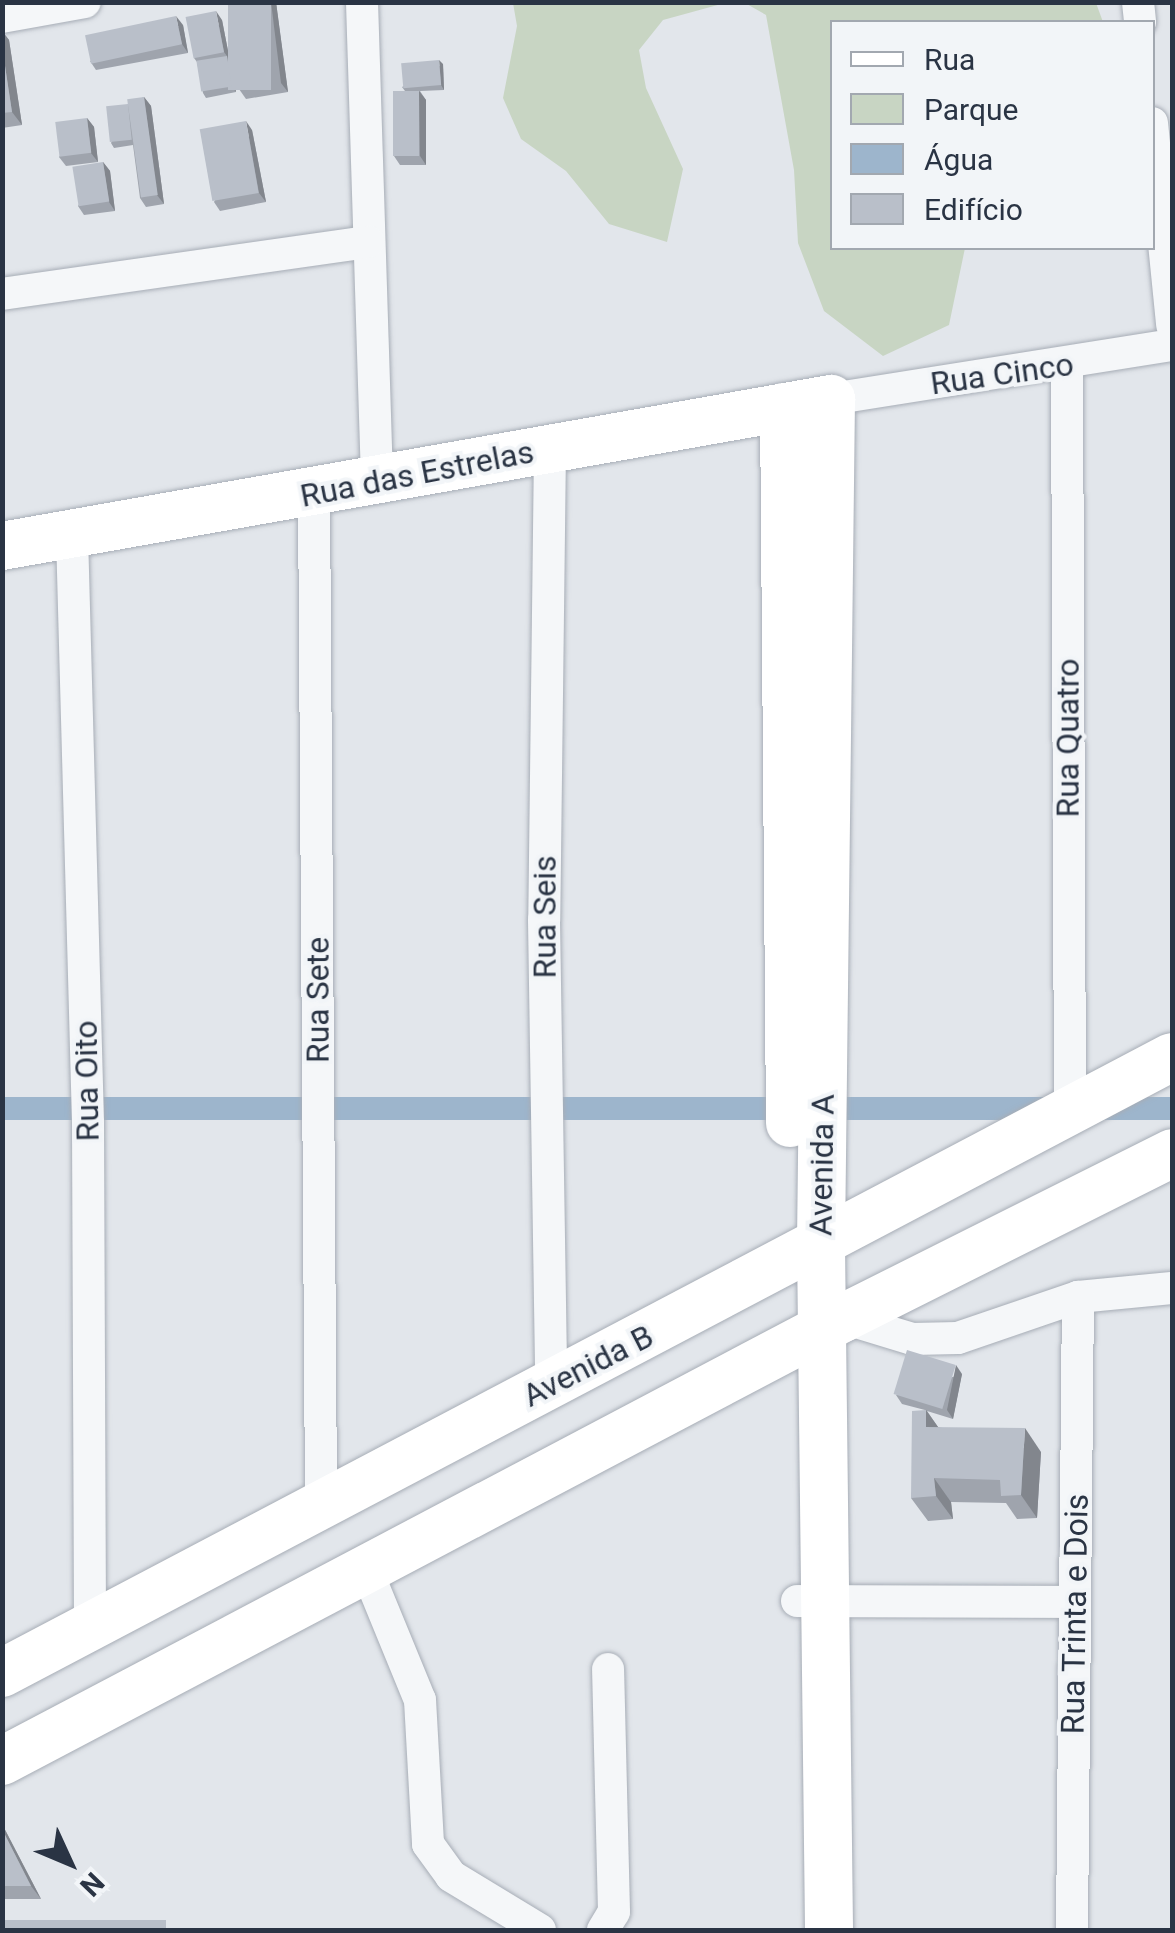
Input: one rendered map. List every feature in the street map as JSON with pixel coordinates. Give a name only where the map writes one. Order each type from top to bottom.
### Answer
[{"type":"main road","name":"Rua das Estrelas","points":[[2,546],[314,495],[377,478],[832,399]]},
{"type":"main road","name":"Avenida A","points":[[806,1257],[832,399]]},
{"type":"main road","name":"Avenida A","points":[[784,407],[806,1257],[815,1330],[800,1930]]},
{"type":"main road","name":"Avenida B","points":[[2,1673],[550,1386],[806,1257],[1070,1109],[1172,1057]]},
{"type":"main road","points":[[2,1761],[815,1330],[1172,1154]]},
{"type":"main road","name":"Avenida A","points":[[811,1601],[828,1930]]},
{"type":"street","points":[[2,17],[85,2]]},
{"type":"street","points":[[362,2],[377,478]]},
{"type":"street","points":[[1155,134],[1166,173],[1172,325]]},
{"type":"street","points":[[2,294],[368,242]]},
{"type":"street","name":"Rua Cinco","points":[[832,399],[1066,366],[1172,345]]},
{"type":"street","name":"Rua Quatro","points":[[1066,366],[1070,1109]]},
{"type":"street","name":"Rua Seis","points":[[550,449],[544,920],[550,1386]]},
{"type":"street","name":"Rua Sete","points":[[314,495],[322,1505]]},
{"type":"street","name":"Rua Oito","points":[[72,535],[88,1123],[90,1628]]},
{"type":"street","points":[[815,1330],[958,1338],[1078,1297],[1172,1288]]},
{"type":"street","name":"Rua Trinta e Dois","points":[[1072,1930],[1078,1297]]},
{"type":"street","points":[[368,1570],[420,1700],[428,1844],[437,1863],[540,1930]]},
{"type":"street","points":[[811,1601],[1075,1602]]},
{"type":"street","points":[[603,1930],[614,1912],[608,1669]]},
{"type":"green space","points":[[513,3],[725,3],[663,20],[639,50],[646,88],[683,169],[667,242],[609,224],[566,171],[521,139],[503,98],[517,26]]},
{"type":"green space","points":[[745,3],[1096,3],[1102,20],[830,20],[830,250],[965,250],[949,325],[883,356],[824,311],[798,243],[794,170],[766,15]]},
{"type":"water","points":[[2,1097],[1172,1097],[1172,1120],[2,1120]]},
{"type":"building","points":[[228,2],[271,2],[271,90],[228,90]]},
{"type":"building","points":[[216,11],[224,52],[194,58],[186,17]]},
{"type":"building","points":[[176,16],[182,44],[91,64],[85,35]]},
{"type":"building","points":[[2,46],[12,112],[2,113]]},
{"type":"building","points":[[227,56],[232,87],[201,91],[196,61]]},
{"type":"building","points":[[439,60],[441,85],[403,88],[401,63]]},
{"type":"building","points":[[393,91],[419,91],[419,156],[393,156]]},
{"type":"building","points":[[144,97],[158,195],[141,197],[127,99]]},
{"type":"building","points":[[128,104],[132,140],[110,142],[106,106]]},
{"type":"building","points":[[87,118],[91,153],[60,157],[55,122]]},
{"type":"building","points":[[246,121],[259,193],[212,201],[200,129]]},
{"type":"building","points":[[103,162],[109,202],[79,206],[72,167]]},
{"type":"building","points":[[907,1350],[956,1365],[942,1409],[894,1394]]},
{"type":"building","points":[[926,1410],[926,1427],[1025,1428],[1021,1495],[1001,1496],[1000,1480],[934,1478],[936,1496],[911,1498],[912,1411]]},
{"type":"building","points":[[2,1829],[31,1886],[2,1886]]},
{"type":"building","points":[[2,1920],[166,1920],[166,1930],[2,1930]]}]
